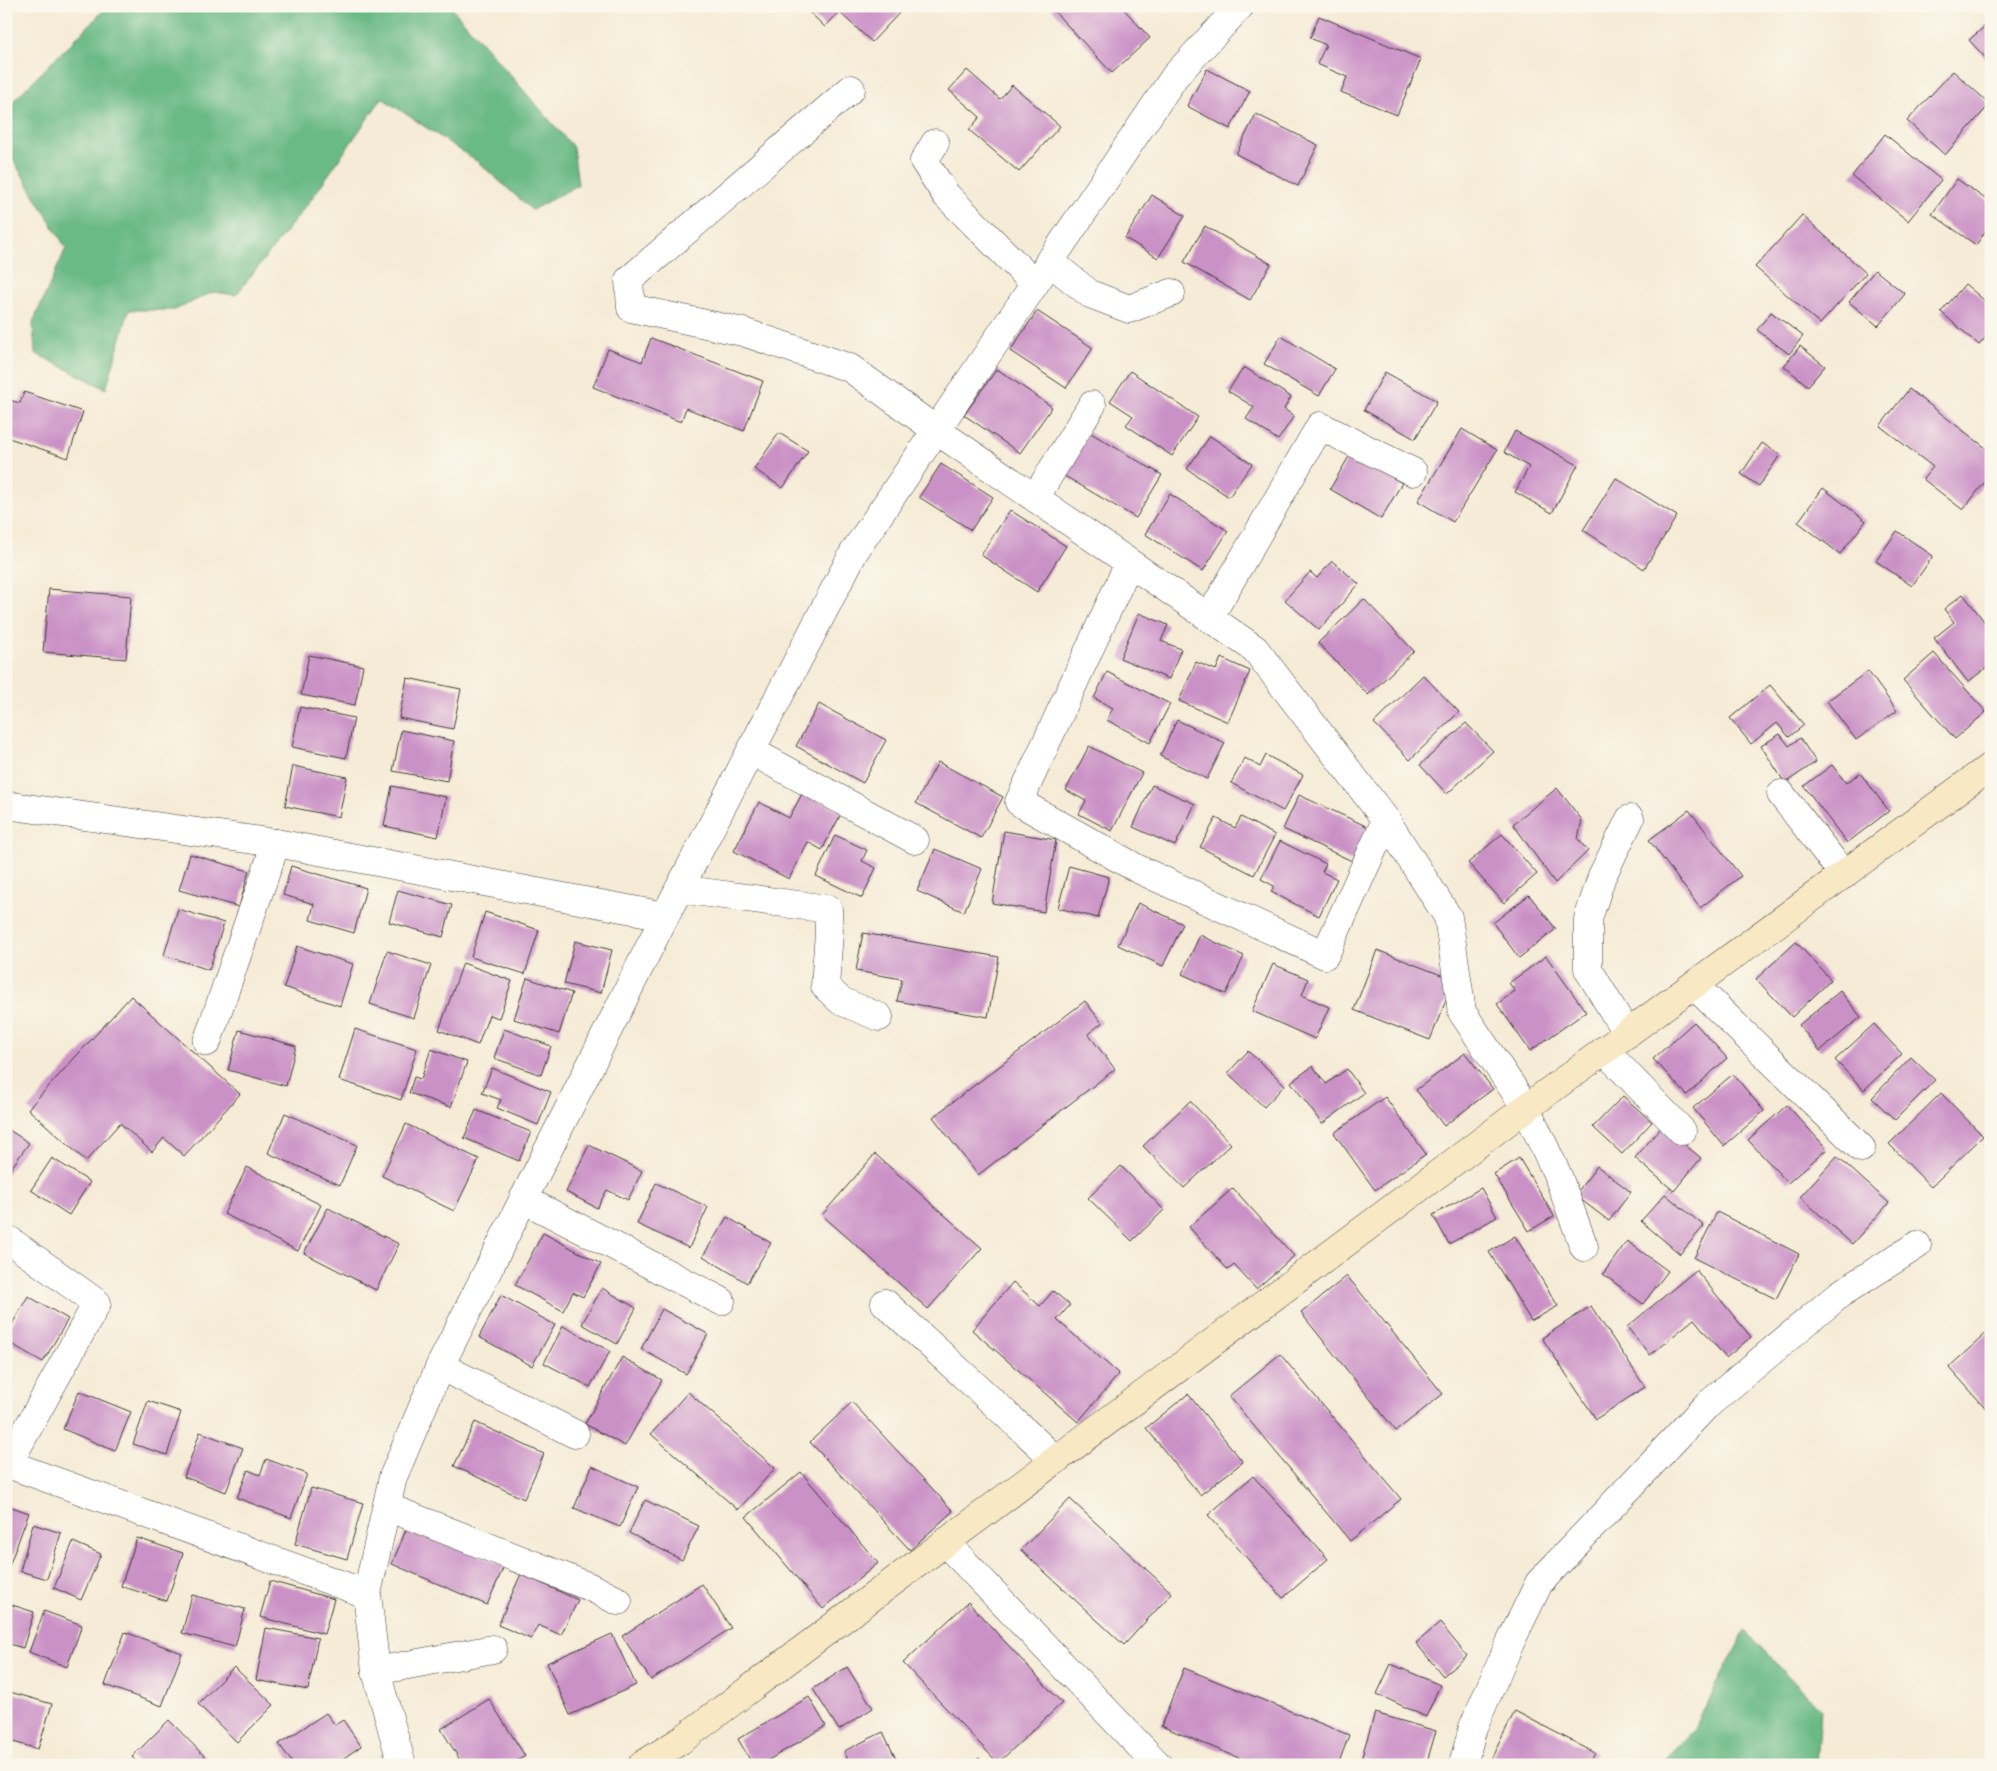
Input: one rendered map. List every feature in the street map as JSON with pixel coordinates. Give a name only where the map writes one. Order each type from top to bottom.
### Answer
[{"type":"street","points":[[402,1765],[376,1671],[367,1594],[393,1477],[440,1366],[665,916],[854,552],[1175,76],[1240,6]]},
{"type":"street","points":[[851,89],[629,280],[631,308],[743,332],[850,368],[936,430],[1255,649],[1386,820],[1448,917],[1462,1012],[1526,1108],[1558,1176],[1584,1247]]},
{"type":"street","points":[[935,144],[924,161],[946,195],[1034,283]]},
{"type":"street","points":[[1049,261],[1090,294],[1129,309],[1171,293]]},
{"type":"street","points":[[1035,498],[1092,405]]},
{"type":"street","points":[[1209,618],[1320,426],[1413,472]]},
{"type":"street","points":[[1129,563],[1018,802],[1138,869],[1324,955],[1386,820]]},
{"type":"street","points":[[751,751],[915,840]]},
{"type":"street","points":[[642,1765],[687,1735],[1604,1050],[1991,766]]},
{"type":"street","points":[[1781,794],[1844,875]]},
{"type":"street","points":[[6,805],[276,843],[665,916]]},
{"type":"street","points":[[1627,1034],[1588,969],[1588,919],[1602,876],[1630,819]]},
{"type":"street","points":[[207,1042],[276,843]]},
{"type":"street","points":[[679,889],[828,909],[829,933],[825,986],[841,1001],[879,1017]]},
{"type":"street","points":[[1694,985],[1861,1148]]},
{"type":"street","points":[[1604,1050],[1682,1130]]},
{"type":"street","points":[[524,1200],[721,1301]]},
{"type":"street","points":[[6,1238],[97,1303],[7,1463],[367,1594]]},
{"type":"street","points":[[1463,1765],[1473,1727],[1539,1583],[1705,1406],[1840,1294],[1916,1245]]},
{"type":"street","points":[[885,1304],[1056,1460]]},
{"type":"street","points":[[440,1366],[575,1434]]},
{"type":"street","points":[[387,1507],[590,1587],[618,1601]]},
{"type":"street","points":[[945,1542],[1158,1765]]},
{"type":"street","points":[[376,1671],[493,1649]]},
{"type":"green space","points":[[108,6],[450,6],[573,147],[578,185],[532,210],[478,162],[382,98],[310,201],[236,295],[213,292],[175,310],[129,310],[106,389],[35,353],[33,322],[66,248],[6,148],[6,108]]},
{"type":"green space","points":[[1745,1631],[1821,1710],[1817,1765],[1658,1765],[1694,1729]]},
{"type":"building","points":[[803,6],[895,6],[901,11],[872,42],[839,12],[825,27]]},
{"type":"building","points":[[1054,6],[1121,6],[1150,38],[1112,73],[1052,9]]},
{"type":"building","points":[[1319,16],[1421,59],[1397,115],[1341,92],[1347,77],[1317,64],[1326,45],[1310,38]]},
{"type":"building","points":[[1991,21],[1991,64],[1969,40]]},
{"type":"building","points":[[1207,69],[1250,91],[1230,129],[1187,106]]},
{"type":"building","points":[[967,70],[1000,99],[1012,85],[1060,126],[1019,172],[969,130],[980,117],[949,90]]},
{"type":"building","points":[[1953,71],[1990,104],[1945,155],[1907,121]]},
{"type":"building","points":[[1256,114],[1318,145],[1298,186],[1236,154]]},
{"type":"building","points":[[1885,134],[1941,180],[1908,221],[1852,176]]},
{"type":"building","points":[[1957,179],[1991,203],[1991,223],[1976,245],[1932,214]]},
{"type":"building","points":[[1152,195],[1185,216],[1158,258],[1125,238]]},
{"type":"building","points":[[1802,215],[1866,273],[1820,324],[1755,267]]},
{"type":"building","points":[[1205,226],[1271,264],[1250,300],[1184,262]]},
{"type":"building","points":[[1875,270],[1905,294],[1878,326],[1849,302]]},
{"type":"building","points":[[1965,284],[1991,306],[1991,331],[1979,345],[1941,312]]},
{"type":"building","points":[[1037,311],[1093,348],[1066,388],[1010,351]]},
{"type":"building","points":[[1771,312],[1803,336],[1789,354],[1757,330]]},
{"type":"building","points":[[1281,336],[1335,369],[1319,396],[1264,364]]},
{"type":"building","points":[[651,338],[763,381],[744,431],[686,408],[681,422],[593,387],[608,349],[642,362]]},
{"type":"building","points":[[1800,346],[1825,366],[1808,386],[1784,366]]},
{"type":"building","points":[[1244,367],[1291,397],[1284,409],[1294,416],[1278,440],[1246,419],[1254,407],[1228,391]]},
{"type":"building","points":[[997,369],[1052,407],[1020,453],[964,415]]},
{"type":"building","points":[[1130,371],[1198,417],[1172,456],[1126,425],[1133,416],[1110,401]]},
{"type":"building","points":[[1385,372],[1437,401],[1415,439],[1364,410]]},
{"type":"building","points":[[1909,389],[1991,452],[1991,474],[1963,510],[1923,479],[1933,467],[1880,426]]},
{"type":"building","points":[[24,392],[83,412],[68,458],[6,437],[6,399],[20,403]]},
{"type":"building","points":[[1462,429],[1497,450],[1453,522],[1418,501]]},
{"type":"building","points":[[1515,431],[1578,465],[1552,513],[1515,492],[1529,467],[1504,452]]},
{"type":"building","points":[[1089,432],[1162,475],[1136,518],[1063,475]]},
{"type":"building","points":[[779,433],[808,451],[783,488],[754,469]]},
{"type":"building","points":[[1210,436],[1252,464],[1229,497],[1187,469]]},
{"type":"building","points":[[1762,443],[1780,455],[1759,486],[1741,474]]},
{"type":"building","points":[[1351,453],[1402,483],[1381,519],[1330,489]]},
{"type":"building","points":[[941,464],[993,497],[971,530],[919,497]]},
{"type":"building","points":[[1616,478],[1677,516],[1644,569],[1583,530]]},
{"type":"building","points":[[1823,488],[1866,521],[1840,554],[1798,522]]},
{"type":"building","points":[[1170,494],[1228,531],[1203,571],[1145,534]]},
{"type":"building","points":[[1010,510],[1066,546],[1037,592],[981,555]]},
{"type":"building","points":[[1897,531],[1933,556],[1912,586],[1876,561]]},
{"type":"building","points":[[1332,561],[1359,584],[1319,630],[1285,600],[1310,572],[1317,578]]},
{"type":"building","points":[[49,589],[131,596],[126,659],[43,652]]},
{"type":"building","points":[[1963,594],[1991,630],[1991,664],[1968,682],[1934,638],[1954,622],[1944,609]]},
{"type":"building","points":[[1364,599],[1414,651],[1368,695],[1318,643]]},
{"type":"building","points":[[1139,613],[1168,625],[1161,641],[1181,649],[1169,679],[1120,658]]},
{"type":"building","points":[[1934,653],[1986,712],[1955,739],[1903,680]]},
{"type":"building","points":[[309,655],[363,666],[355,705],[301,695]]},
{"type":"building","points":[[1221,658],[1250,671],[1228,722],[1179,701],[1196,662],[1216,670]]},
{"type":"building","points":[[1868,671],[1897,711],[1856,740],[1827,701]]},
{"type":"building","points":[[1107,672],[1170,704],[1150,743],[1107,720],[1113,708],[1094,698]]},
{"type":"building","points":[[1423,675],[1459,712],[1410,760],[1374,723]]},
{"type":"building","points":[[407,678],[461,689],[453,729],[399,718]]},
{"type":"building","points":[[1770,685],[1804,725],[1789,737],[1777,723],[1751,744],[1730,718]]},
{"type":"building","points":[[819,704],[886,740],[863,783],[796,746]]},
{"type":"building","points":[[300,707],[354,718],[346,758],[292,747]]},
{"type":"building","points":[[1177,720],[1225,743],[1207,779],[1160,756]]},
{"type":"building","points":[[1466,723],[1493,751],[1447,794],[1420,765]]},
{"type":"building","points":[[401,730],[454,741],[447,781],[393,771]]},
{"type":"building","points":[[1780,734],[1789,746],[1800,738],[1816,762],[1785,783],[1761,746]]},
{"type":"building","points":[[1089,746],[1142,773],[1112,831],[1079,814],[1086,801],[1066,790]]},
{"type":"building","points":[[1266,755],[1303,775],[1283,811],[1231,783],[1245,758],[1260,767]]},
{"type":"building","points":[[938,762],[1003,797],[981,838],[916,803]]},
{"type":"building","points":[[1832,765],[1846,783],[1860,773],[1889,811],[1847,843],[1804,786]]},
{"type":"building","points":[[293,766],[347,777],[339,817],[285,806]]},
{"type":"building","points":[[1152,785],[1195,804],[1175,846],[1133,827]]},
{"type":"building","points":[[392,786],[446,797],[438,837],[384,826]]},
{"type":"building","points":[[1557,788],[1582,820],[1578,839],[1588,851],[1555,883],[1513,824]]},
{"type":"building","points":[[803,792],[842,812],[822,850],[808,842],[789,879],[734,851],[759,802],[789,818]]},
{"type":"building","points":[[1299,795],[1368,827],[1352,861],[1283,829]]},
{"type":"building","points":[[1689,810],[1741,876],[1700,908],[1649,840]]},
{"type":"building","points":[[1241,817],[1275,835],[1254,875],[1200,847],[1216,818],[1235,828]]},
{"type":"building","points":[[1004,831],[1056,840],[1044,912],[992,903]]},
{"type":"building","points":[[1502,834],[1537,874],[1504,903],[1468,863]]},
{"type":"building","points":[[835,835],[867,850],[862,861],[876,868],[862,898],[816,876]]},
{"type":"building","points":[[1280,841],[1326,864],[1322,872],[1337,879],[1319,916],[1271,892],[1274,886],[1261,879]]},
{"type":"building","points":[[935,849],[982,869],[964,912],[917,891]]},
{"type":"building","points":[[190,854],[249,871],[239,907],[179,890]]},
{"type":"building","points":[[291,866],[366,888],[354,933],[310,920],[314,904],[283,895]]},
{"type":"building","points":[[1069,866],[1109,877],[1098,918],[1058,908]]},
{"type":"building","points":[[398,890],[452,905],[443,937],[389,922]]},
{"type":"building","points":[[1529,895],[1556,929],[1519,958],[1493,923]]},
{"type":"building","points":[[1138,903],[1183,924],[1163,966],[1118,945]]},
{"type":"building","points":[[178,909],[224,923],[209,970],[164,955]]},
{"type":"building","points":[[485,912],[539,930],[525,974],[471,957]]},
{"type":"building","points":[[863,933],[999,957],[988,1017],[897,1001],[902,979],[856,971]]},
{"type":"building","points":[[1200,935],[1244,956],[1226,994],[1182,974]]},
{"type":"building","points":[[575,941],[612,950],[601,993],[564,984]]},
{"type":"building","points":[[1796,942],[1831,980],[1792,1017],[1756,979]]},
{"type":"building","points":[[297,946],[353,964],[340,1006],[284,987]]},
{"type":"building","points":[[1377,950],[1454,980],[1430,1040],[1354,1010]]},
{"type":"building","points":[[387,951],[431,965],[414,1018],[370,1004]]},
{"type":"building","points":[[1546,956],[1586,1012],[1530,1051],[1497,1004],[1515,991],[1509,983]]},
{"type":"building","points":[[463,963],[512,981],[499,1018],[489,1015],[478,1045],[439,1030]]},
{"type":"building","points":[[1273,964],[1308,979],[1302,995],[1329,1007],[1315,1039],[1252,1011]]},
{"type":"building","points":[[527,978],[572,993],[559,1034],[514,1019]]},
{"type":"building","points":[[1840,991],[1861,1017],[1820,1051],[1799,1025]]},
{"type":"building","points":[[131,996],[240,1094],[184,1156],[164,1138],[152,1152],[120,1123],[86,1161],[28,1109]]},
{"type":"building","points":[[1085,1001],[1102,1023],[1088,1034],[1115,1069],[978,1175],[933,1117]]},
{"type":"building","points":[[1694,1022],[1727,1058],[1687,1095],[1653,1059]]},
{"type":"building","points":[[1874,1024],[1902,1054],[1864,1090],[1835,1060]]},
{"type":"building","points":[[355,1029],[417,1049],[401,1100],[339,1080]]},
{"type":"building","points":[[504,1029],[551,1046],[541,1075],[494,1058]]},
{"type":"building","points":[[239,1030],[296,1046],[286,1086],[228,1070]]},
{"type":"building","points":[[431,1049],[467,1062],[451,1107],[409,1093],[414,1077],[421,1079]]},
{"type":"building","points":[[1248,1051],[1285,1085],[1264,1107],[1228,1073]]},
{"type":"building","points":[[1465,1053],[1493,1089],[1444,1126],[1416,1090]]},
{"type":"building","points":[[1911,1057],[1935,1080],[1895,1120],[1872,1098]]},
{"type":"building","points":[[1313,1066],[1326,1084],[1347,1069],[1364,1093],[1322,1124],[1291,1082]]},
{"type":"building","points":[[492,1068],[551,1092],[538,1125],[497,1108],[501,1100],[482,1093]]},
{"type":"building","points":[[1733,1074],[1764,1111],[1724,1146],[1693,1108]]},
{"type":"building","points":[[1941,1093],[1983,1136],[1931,1187],[1889,1144]]},
{"type":"building","points":[[1623,1096],[1652,1122],[1622,1154],[1593,1127]]},
{"type":"building","points":[[1385,1097],[1426,1154],[1375,1190],[1334,1133]]},
{"type":"building","points":[[1190,1101],[1231,1144],[1184,1188],[1143,1146]]},
{"type":"building","points":[[1787,1105],[1827,1149],[1788,1183],[1748,1140]]},
{"type":"building","points":[[476,1110],[531,1132],[519,1161],[464,1138]]},
{"type":"building","points":[[285,1113],[357,1145],[340,1185],[268,1153]]},
{"type":"building","points":[[406,1124],[479,1159],[454,1211],[382,1176]]},
{"type":"building","points":[[1662,1126],[1701,1158],[1674,1191],[1635,1158]]},
{"type":"building","points":[[6,1128],[29,1143],[7,1174],[6,1173]]},
{"type":"building","points":[[589,1145],[642,1171],[628,1200],[607,1190],[597,1208],[566,1192]]},
{"type":"building","points":[[875,1154],[982,1248],[928,1309],[822,1215]]},
{"type":"building","points":[[1837,1156],[1889,1203],[1852,1244],[1800,1197]]},
{"type":"building","points":[[52,1158],[90,1182],[69,1215],[31,1190]]},
{"type":"building","points":[[1519,1158],[1554,1216],[1529,1231],[1494,1174]]},
{"type":"building","points":[[1121,1166],[1164,1210],[1132,1241],[1088,1198]]},
{"type":"building","points":[[1597,1166],[1631,1192],[1609,1221],[1575,1195]]},
{"type":"building","points":[[247,1167],[321,1205],[298,1251],[224,1214]]},
{"type":"building","points":[[656,1183],[708,1207],[689,1248],[637,1224]]},
{"type":"building","points":[[1233,1188],[1294,1256],[1256,1289],[1234,1265],[1228,1270],[1189,1227]]},
{"type":"building","points":[[1481,1188],[1497,1217],[1449,1244],[1433,1215]]},
{"type":"building","points":[[1665,1194],[1704,1226],[1680,1254],[1641,1221]]},
{"type":"building","points":[[328,1208],[399,1244],[376,1290],[304,1253]]},
{"type":"building","points":[[1717,1212],[1799,1254],[1776,1299],[1694,1258]]},
{"type":"building","points":[[727,1217],[771,1243],[747,1283],[703,1256]]},
{"type":"building","points":[[543,1233],[601,1264],[583,1297],[573,1292],[563,1311],[515,1285]]},
{"type":"building","points":[[1515,1236],[1558,1306],[1531,1321],[1489,1252]]},
{"type":"building","points":[[1627,1241],[1668,1271],[1643,1304],[1603,1274]]},
{"type":"building","points":[[1696,1270],[1751,1337],[1726,1358],[1694,1319],[1650,1355],[1627,1327]]},
{"type":"building","points":[[1347,1276],[1443,1394],[1396,1431],[1301,1313]]},
{"type":"building","points":[[1013,1282],[1040,1306],[1053,1291],[1070,1305],[1057,1320],[1119,1374],[1078,1422],[972,1330]]},
{"type":"building","points":[[602,1288],[636,1308],[617,1344],[582,1324]]},
{"type":"building","points":[[501,1295],[555,1325],[532,1366],[479,1337]]},
{"type":"building","points":[[28,1296],[68,1319],[43,1362],[6,1341],[6,1335]]},
{"type":"building","points":[[1591,1306],[1645,1387],[1596,1419],[1542,1338]]},
{"type":"building","points":[[662,1309],[708,1334],[686,1374],[641,1349]]},
{"type":"building","points":[[563,1326],[610,1351],[590,1387],[544,1363]]},
{"type":"building","points":[[1991,1329],[1991,1414],[1949,1367]]},
{"type":"building","points":[[1280,1354],[1401,1499],[1350,1541],[1229,1396]]},
{"type":"building","points":[[622,1357],[662,1380],[625,1446],[585,1424]]},
{"type":"building","points":[[79,1391],[131,1412],[115,1451],[63,1429]]},
{"type":"building","points":[[688,1392],[775,1468],[738,1510],[651,1434]]},
{"type":"building","points":[[1188,1394],[1243,1462],[1200,1495],[1146,1428]]},
{"type":"building","points":[[148,1401],[181,1412],[167,1455],[133,1444]]},
{"type":"building","points":[[852,1402],[953,1511],[910,1550],[810,1442]]},
{"type":"building","points":[[475,1422],[544,1454],[524,1499],[454,1466]]},
{"type":"building","points":[[200,1432],[243,1448],[226,1492],[184,1477]]},
{"type":"building","points":[[266,1459],[307,1474],[291,1518],[237,1498],[248,1470],[260,1475]]},
{"type":"building","points":[[592,1466],[638,1487],[620,1527],[574,1508]]},
{"type":"building","points":[[801,1472],[878,1563],[823,1609],[746,1517]]},
{"type":"building","points":[[1253,1476],[1328,1559],[1283,1598],[1208,1515]]},
{"type":"building","points":[[311,1488],[363,1503],[347,1559],[295,1544]]},
{"type":"building","points":[[1070,1499],[1172,1593],[1124,1645],[1021,1550]]},
{"type":"building","points":[[645,1500],[699,1526],[682,1560],[629,1533]]},
{"type":"building","points":[[6,1505],[29,1513],[6,1574]]},
{"type":"building","points":[[33,1524],[61,1533],[47,1579],[20,1571]]},
{"type":"building","points":[[408,1525],[504,1566],[487,1605],[392,1564]]},
{"type":"building","points":[[137,1538],[183,1553],[167,1601],[121,1586]]},
{"type":"building","points":[[73,1542],[101,1554],[81,1600],[54,1588]]},
{"type":"building","points":[[521,1574],[578,1600],[561,1635],[538,1625],[531,1639],[498,1625]]},
{"type":"building","points":[[270,1581],[334,1599],[324,1634],[260,1617]]},
{"type":"building","points":[[702,1584],[731,1628],[651,1680],[622,1636]]},
{"type":"building","points":[[192,1595],[245,1609],[235,1647],[182,1633]]},
{"type":"building","points":[[968,1602],[1062,1703],[998,1763],[903,1663]]},
{"type":"building","points":[[6,1603],[34,1612],[23,1648],[6,1643]]},
{"type":"building","points":[[44,1611],[82,1625],[67,1667],[29,1652]]},
{"type":"building","points":[[1440,1623],[1467,1656],[1443,1676],[1416,1643]]},
{"type":"building","points":[[266,1628],[318,1638],[308,1690],[256,1680]]},
{"type":"building","points":[[125,1632],[182,1653],[162,1706],[105,1685]]},
{"type":"building","points":[[612,1634],[636,1685],[570,1715],[547,1663]]},
{"type":"building","points":[[1391,1664],[1440,1685],[1426,1717],[1377,1694]]},
{"type":"building","points":[[234,1667],[274,1705],[237,1742],[198,1704]]},
{"type":"building","points":[[847,1667],[873,1708],[839,1730],[813,1689]]},
{"type":"building","points":[[1184,1668],[1349,1735],[1338,1765],[1256,1765],[1161,1726]]},
{"type":"building","points":[[10,1692],[52,1704],[38,1749],[6,1740],[6,1705]]},
{"type":"building","points":[[809,1697],[826,1726],[760,1765],[753,1765],[738,1739]]},
{"type":"building","points":[[489,1699],[525,1756],[511,1765],[463,1765],[441,1729]]},
{"type":"building","points":[[1515,1711],[1595,1753],[1589,1765],[1488,1765]]},
{"type":"building","points":[[326,1713],[335,1725],[343,1720],[361,1746],[334,1765],[294,1765],[279,1744]]},
{"type":"building","points":[[1375,1713],[1436,1731],[1426,1765],[1380,1765],[1361,1759]]},
{"type":"building","points":[[169,1720],[213,1765],[139,1765],[132,1757]]},
{"type":"building","points":[[883,1732],[899,1765],[850,1765],[844,1751]]},
{"type":"building","points":[[979,1758],[985,1765],[971,1765]]}]
